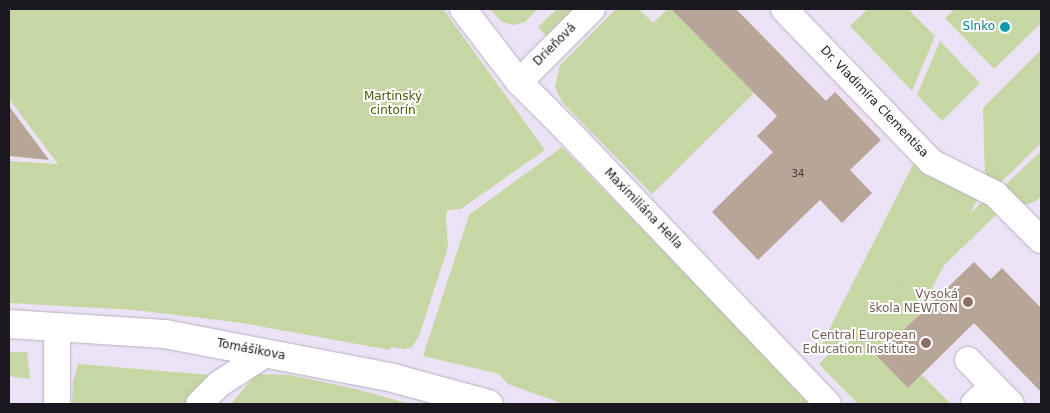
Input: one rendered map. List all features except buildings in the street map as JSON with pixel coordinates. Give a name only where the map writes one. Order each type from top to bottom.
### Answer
[{"type":"main road","name":"Tomášikova","points":[[9,324],[165,334],[393,378],[489,404]]},
{"type":"street","name":"Maximiliána Hella","points":[[464,9],[518,82],[574,136],[828,404]]},
{"type":"street","name":"Drieňová","points":[[518,82],[592,9]]},
{"type":"street","name":"Dr. Vladimíra Clementisa","points":[[784,9],[931,162],[995,194],[1040,235]]},
{"type":"street","points":[[57,328],[57,404]]},
{"type":"street","points":[[199,404],[219,384],[267,353]]},
{"type":"street","points":[[968,360],[1012,404]]},
{"type":"street","points":[[974,404],[993,386]]},
{"type":"green space","name":"Martinský cintorín","points":[[9,9],[443,9],[545,150],[461,209],[447,210],[448,247],[419,336],[411,348],[391,347],[390,350],[242,323],[135,310],[9,303],[9,161],[58,164],[9,99]]},
{"type":"green space","points":[[490,9],[538,9],[525,22],[514,25],[502,22]]},
{"type":"green space","points":[[557,9],[577,9],[548,38],[538,27]]},
{"type":"green space","points":[[616,9],[639,9],[653,23],[668,9],[671,9],[754,93],[652,194],[562,102],[555,87],[560,65]]},
{"type":"green space","points":[[868,9],[908,9],[935,36],[912,91],[850,26]]},
{"type":"green space","points":[[955,9],[1041,9],[1041,23],[994,69],[945,18]]},
{"type":"green space","points":[[940,41],[980,83],[942,121],[917,95]]},
{"type":"green space","points":[[1041,50],[1041,143],[998,185],[985,177],[983,108]]},
{"type":"green space","points":[[562,147],[812,404],[564,404],[508,384],[499,374],[423,356],[469,215]]},
{"type":"green space","points":[[1041,151],[1041,196],[1036,201],[1025,205],[1002,188]]},
{"type":"green space","points":[[914,163],[979,196],[883,384],[818,351]]},
{"type":"green space","points":[[984,200],[999,212],[865,342],[908,388],[922,375],[951,404],[858,404],[819,364]]},
{"type":"green space","points":[[9,352],[27,352],[30,379],[9,376]]},
{"type":"green space","points":[[78,364],[211,375],[187,404],[72,404],[73,382]]},
{"type":"green space","points":[[256,374],[290,375],[360,390],[410,404],[231,404]]},
{"type":"place","name":"Slnko","points":[[1005,27]]},
{"type":"place","name":"Vysoká škola NEWTON","points":[[968,302]]},
{"type":"place","name":"Central European Education Institute","points":[[926,343]]}]
